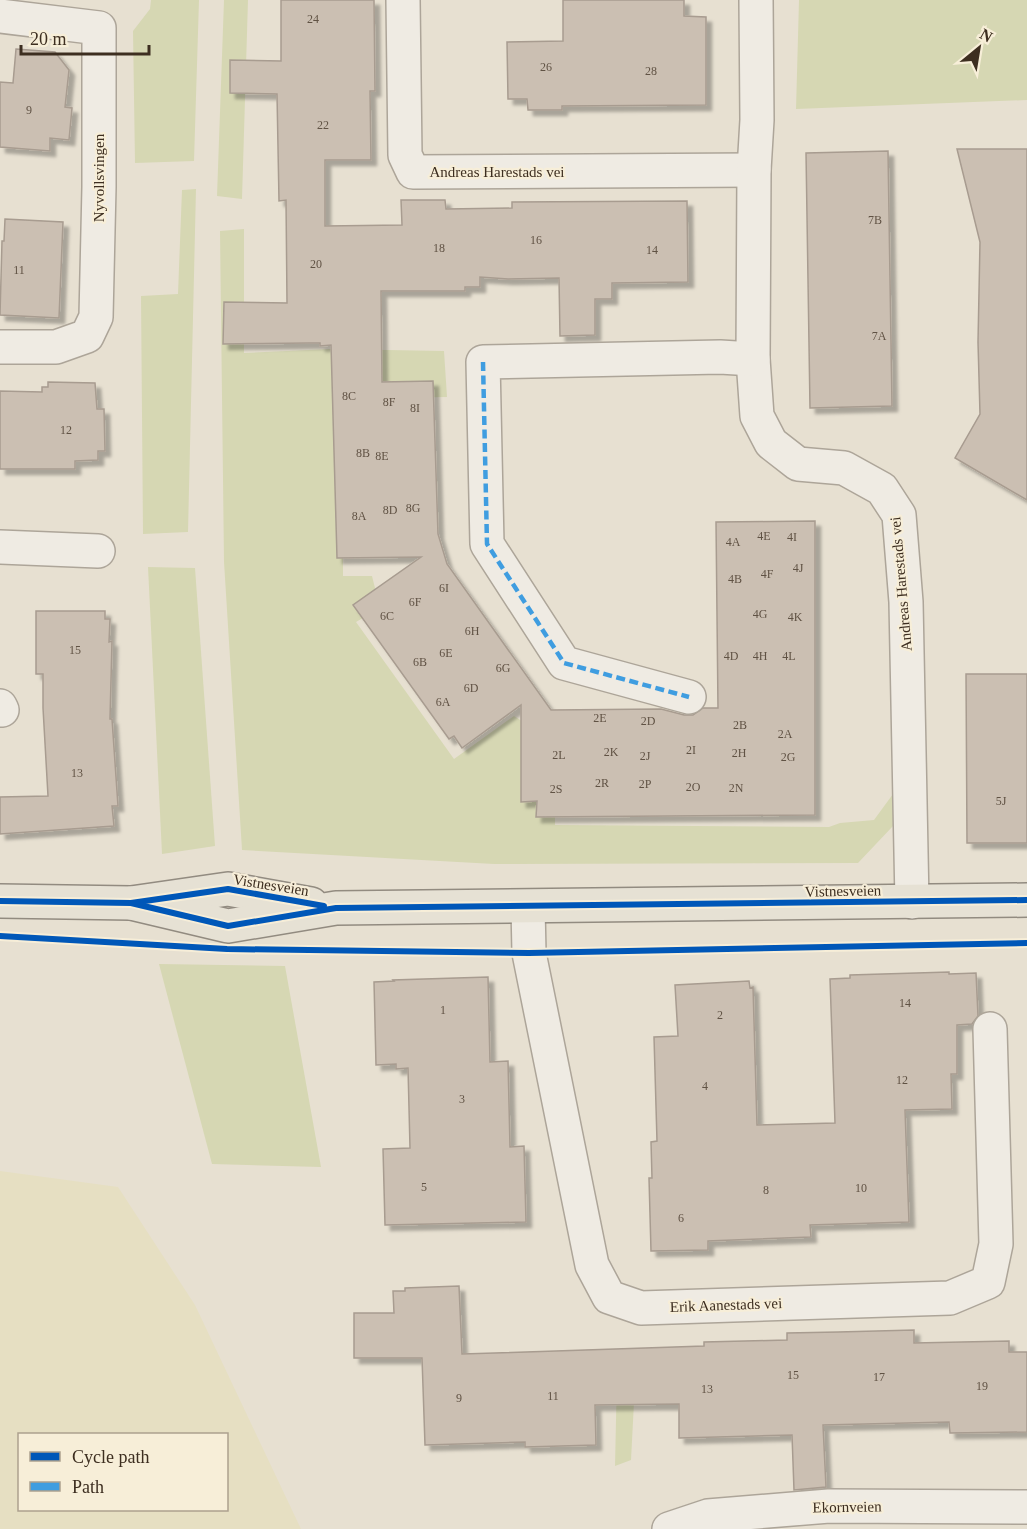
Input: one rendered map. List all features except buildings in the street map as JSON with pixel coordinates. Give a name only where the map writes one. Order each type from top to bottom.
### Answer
[{"type":"main road","name":"Vistnesveien","points":[[0,901],[131,903],[228,889],[336,908],[1027,900]]},
{"type":"street","name":"Andreas Harestads vei","points":[[403,0],[405,155],[413,172],[754,170]]},
{"type":"street","name":"Andreas Harestads vei","points":[[756,0],[757,120],[754,170],[753,359],[757,416],[771,443],[798,464],[844,468],[882,489],[899,515],[906,602],[912,902]]},
{"type":"street","name":"Nyvollsvingen","points":[[0,16],[99,28],[99,187],[96,317],[87,336],[56,347],[0,347]]},
{"type":"street","points":[[689,697],[564,663],[487,544],[483,362],[720,357],[753,359]]},
{"type":"street","points":[[0,547],[98,550]]},
{"type":"street","name":"Erik Aanestads vei","points":[[528,907],[529,953],[592,1265],[609,1297],[641,1308],[950,1298],[988,1282],[996,1244],[990,1029]]},
{"type":"street","name":"Ekornveien","points":[[669,1529],[708,1516],[829,1506],[1027,1507]]},
{"type":"shaded area","points":[[0,1171],[118,1187],[195,1305],[301,1529],[0,1529]]},
{"type":"green space","points":[[151,0],[199,0],[194,161],[135,163],[133,31],[150,9]]},
{"type":"green space","points":[[224,0],[248,0],[242,199],[217,196]]},
{"type":"green space","points":[[799,0],[1027,0],[1027,100],[796,109]]},
{"type":"green space","points":[[196,189],[188,532],[143,534],[141,296],[178,294],[182,190]]},
{"type":"green space","points":[[244,229],[244,353],[330,349],[444,351],[447,397],[343,399],[343,576],[372,576],[380,608],[356,622],[454,759],[514,716],[555,742],[555,825],[829,827],[840,823],[874,820],[893,794],[893,826],[858,863],[494,864],[242,850],[224,562],[220,231]]},
{"type":"green space","points":[[148,567],[195,568],[215,846],[162,854]]},
{"type":"green space","points":[[159,964],[285,966],[321,1167],[212,1164]]},
{"type":"green space","points":[[636,1364],[631,1460],[615,1466],[617,1374]]},
{"type":"marked path","points":[[483,362],[487,544],[564,663],[689,697]]},
{"type":"cycle path","points":[[0,901],[131,903],[228,889],[324,906]]},
{"type":"cycle path","points":[[131,903],[228,926],[336,908],[1027,900]]},
{"type":"cycle path","points":[[0,936],[227,949],[529,953],[1027,943]]}]
